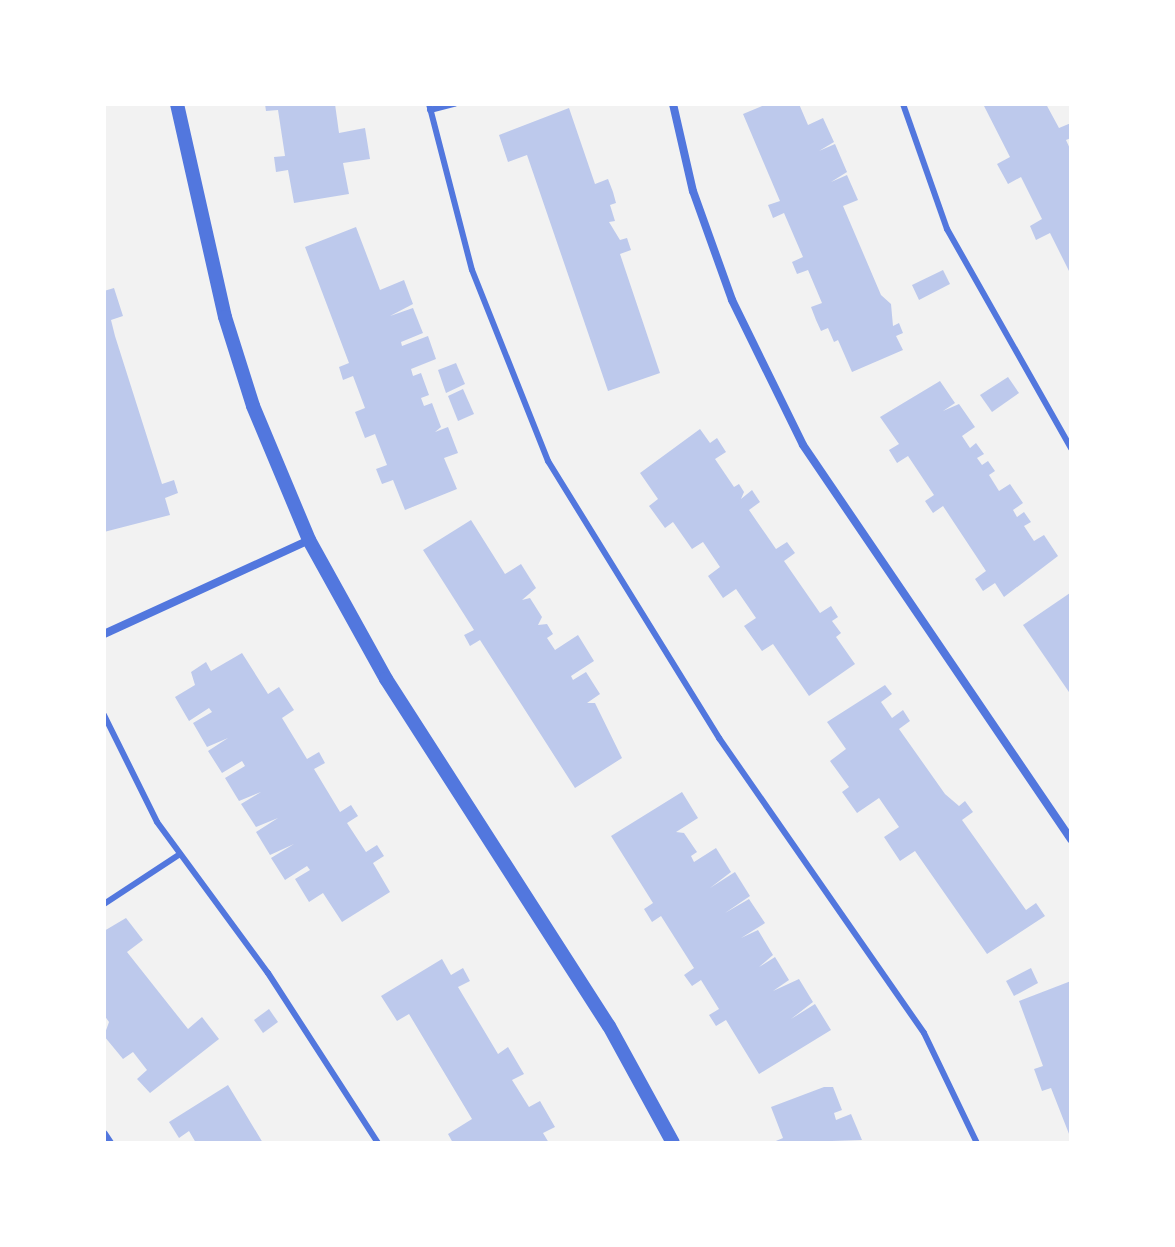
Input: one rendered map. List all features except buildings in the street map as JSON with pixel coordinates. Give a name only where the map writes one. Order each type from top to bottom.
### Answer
[{"type":"street","points":[[177,104],[225,317],[253,406],[309,540],[386,679],[609,1026],[673,1143]]},
{"type":"street","points":[[673,104],[693,191],[732,300],[803,445],[1071,840]]},
{"type":"street","points":[[104,634],[309,540]]},
{"type":"street","points":[[104,1134],[110,1143]]},
{"type":"lane","points":[[454,104],[430,107],[472,270],[548,461],[719,738],[924,1033],[977,1143]]},
{"type":"lane","points":[[903,104],[947,229],[1071,448]]},
{"type":"lane","points":[[104,715],[157,822],[268,973],[378,1143]]},
{"type":"lane","points":[[104,904],[180,854]]}]
